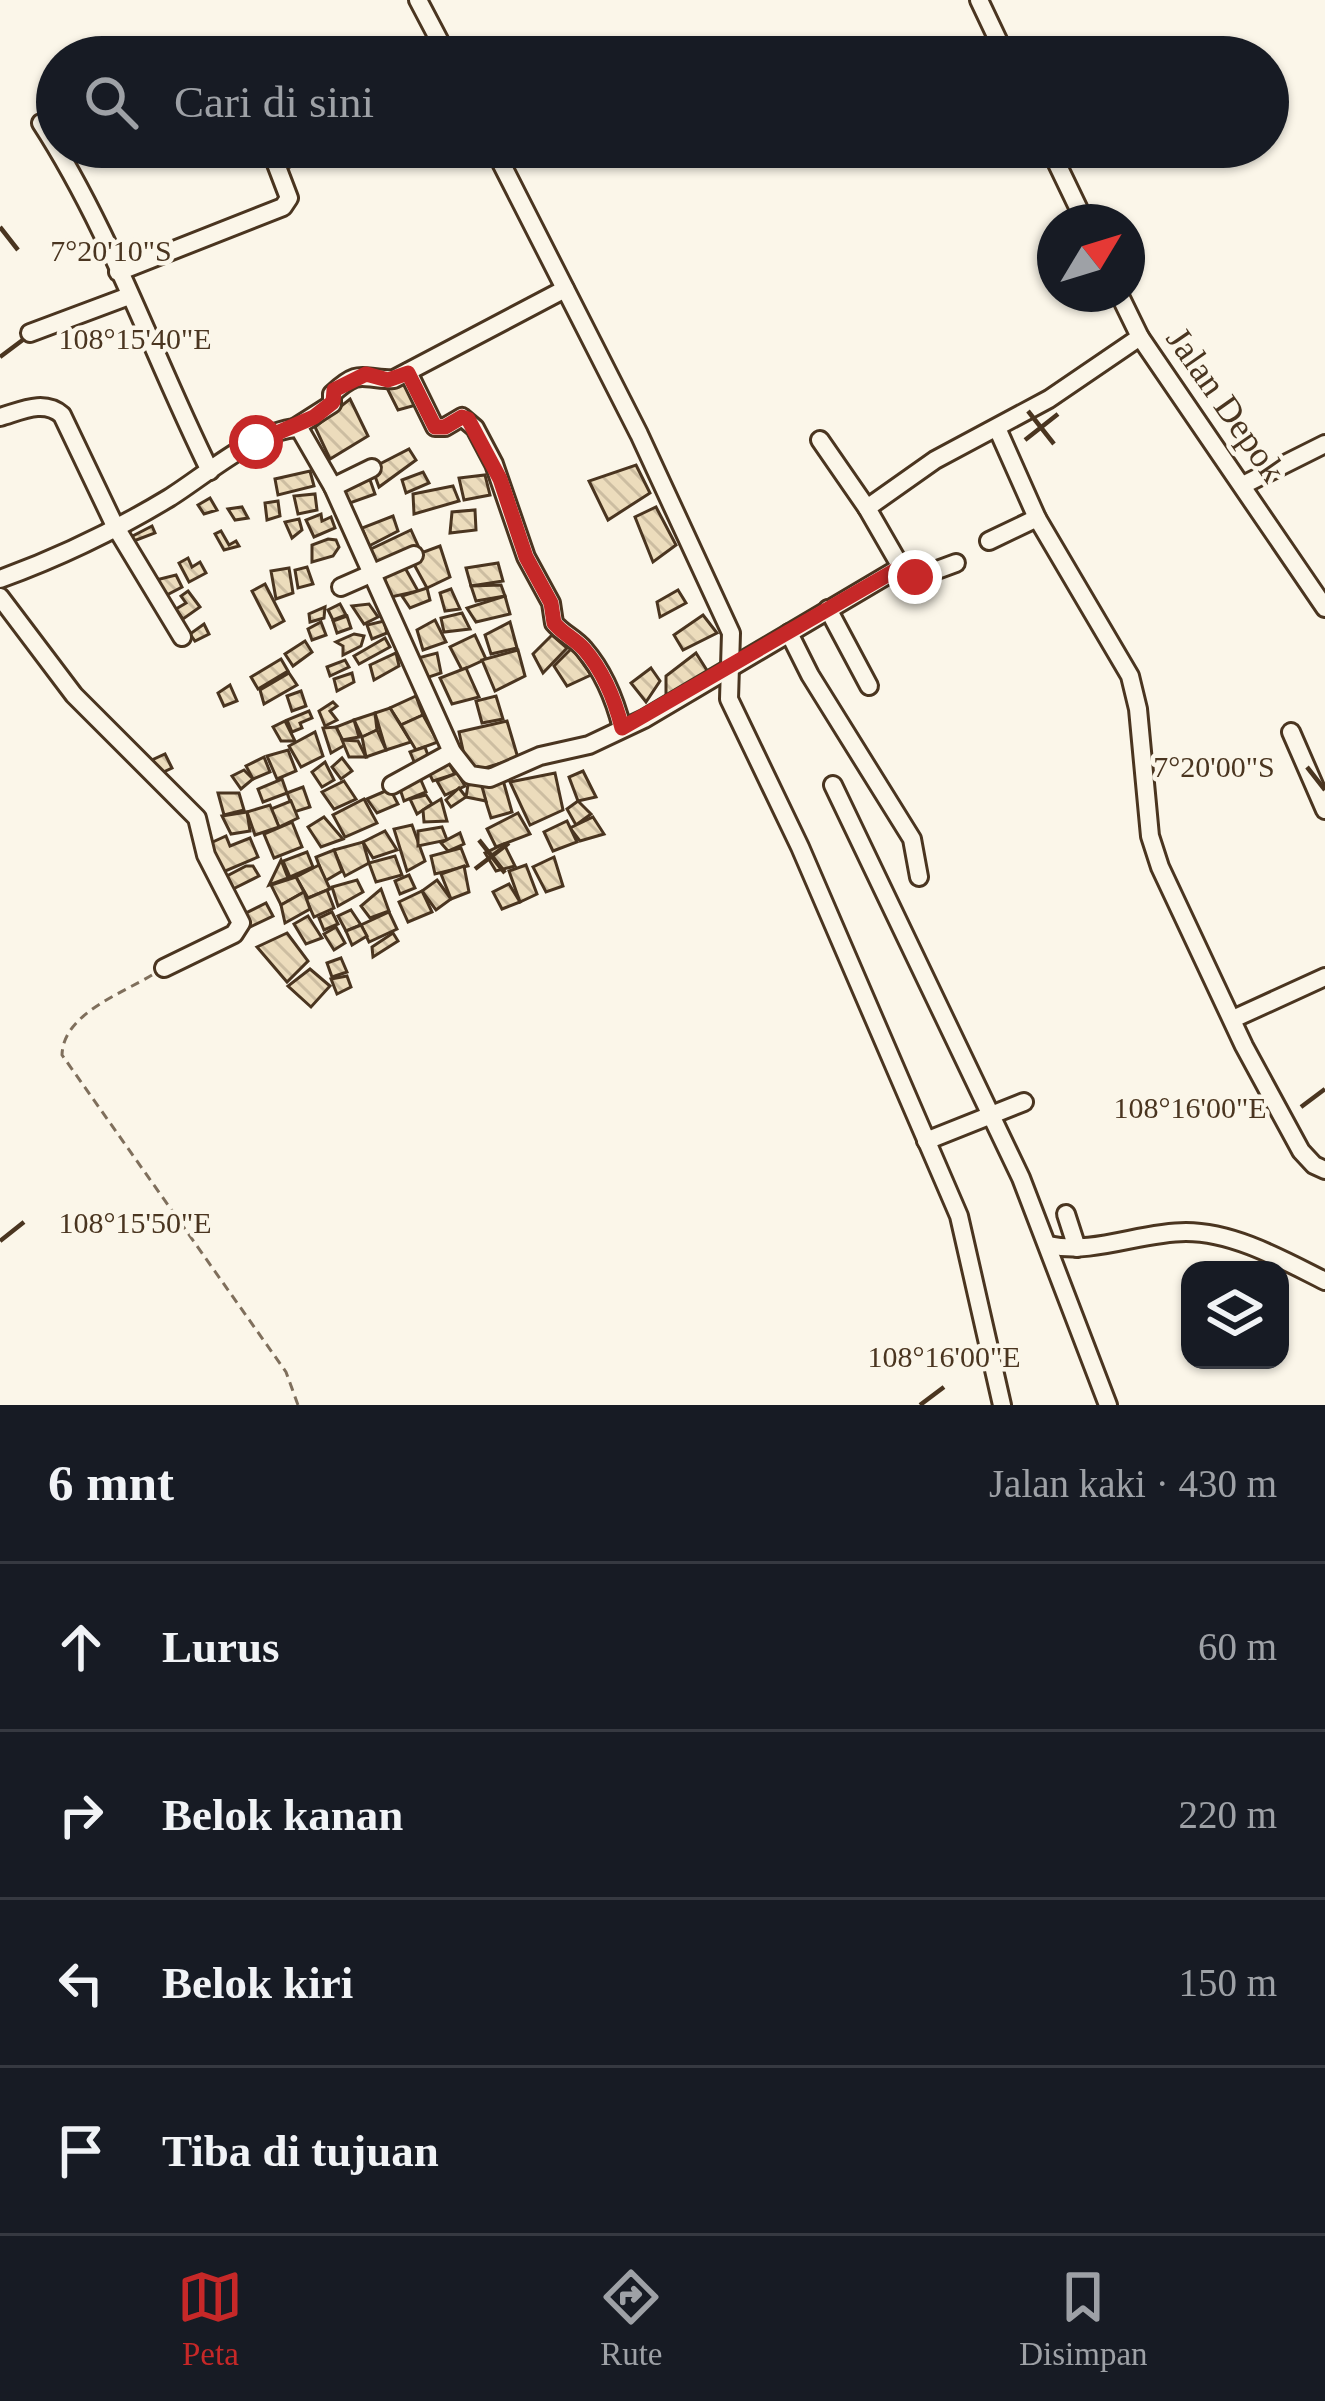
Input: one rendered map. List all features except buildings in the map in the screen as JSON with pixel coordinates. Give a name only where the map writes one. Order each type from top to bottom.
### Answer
[{"type":"street","points":[[418,0],[437,36]]},
{"type":"street","points":[[979,0],[996,36]]},
{"type":"street","points":[[66,168],[103,233],[210,471]]},
{"type":"street","points":[[118,272],[283,207],[289,195],[278,168]]},
{"type":"street","points":[[504,168],[639,434],[731,633],[729,699],[800,847],[964,1231],[1002,1405]]},
{"type":"street","points":[[1059,168],[1076,204]]},
{"type":"street","points":[[0,579],[71,550],[256,442],[296,427],[330,406],[332,394],[352,378],[366,374],[388,380],[408,373],[565,289]]},
{"type":"street","points":[[30,333],[129,296]]},
{"type":"street","name":"Jalan Depok","points":[[1127,312],[1139,337],[1325,608]]},
{"type":"street","points":[[867,508],[934,460],[1049,400],[1139,337]]},
{"type":"street","points":[[408,373],[435,427],[462,417],[476,428],[500,479],[526,557],[551,603],[554,623],[592,661],[616,704],[622,728]]},
{"type":"street","points":[[0,417],[40,406],[58,411],[115,526],[182,637]]},
{"type":"street","points":[[296,427],[333,487],[452,752],[470,775],[490,778],[540,756],[589,745],[901,567]]},
{"type":"street","points":[[997,428],[1037,518],[1130,676],[1154,851],[1301,1151],[1314,1166],[1325,1170]]},
{"type":"street","points":[[820,440],[901,567],[918,578],[956,563]]},
{"type":"street","points":[[1244,485],[1325,444]]},
{"type":"street","points":[[333,487],[372,468]]},
{"type":"street","points":[[989,541],[1037,518]]},
{"type":"street","points":[[340,587],[414,555]]},
{"type":"street","points":[[0,597],[74,695],[197,818],[206,855],[241,923],[233,934],[164,968]]},
{"type":"street","points":[[827,609],[868,686]]},
{"type":"street","points":[[789,633],[912,839],[919,877]]},
{"type":"street","points":[[1291,732],[1323,798]]},
{"type":"street","points":[[392,785],[452,752]]},
{"type":"street","points":[[833,785],[995,1113],[1108,1405]]},
{"type":"street","points":[[1233,1018],[1325,976]]},
{"type":"street","points":[[926,1141],[1024,1102]]},
{"type":"street","points":[[1066,1214],[1075,1243]]},
{"type":"street","points":[[1048,1245],[1190,1232],[1235,1240],[1325,1281]]},
{"type":"path","points":[[164,968],[76,1021],[66,1034],[62,1055],[286,1372],[298,1405]]},
{"type":"route","points":[[256,442],[314,417],[333,402],[334,390],[366,374],[388,380],[408,373],[435,427],[468,419],[500,479],[526,557],[551,603],[554,623],[592,661],[616,704],[622,728],[901,567],[915,577]]}]
